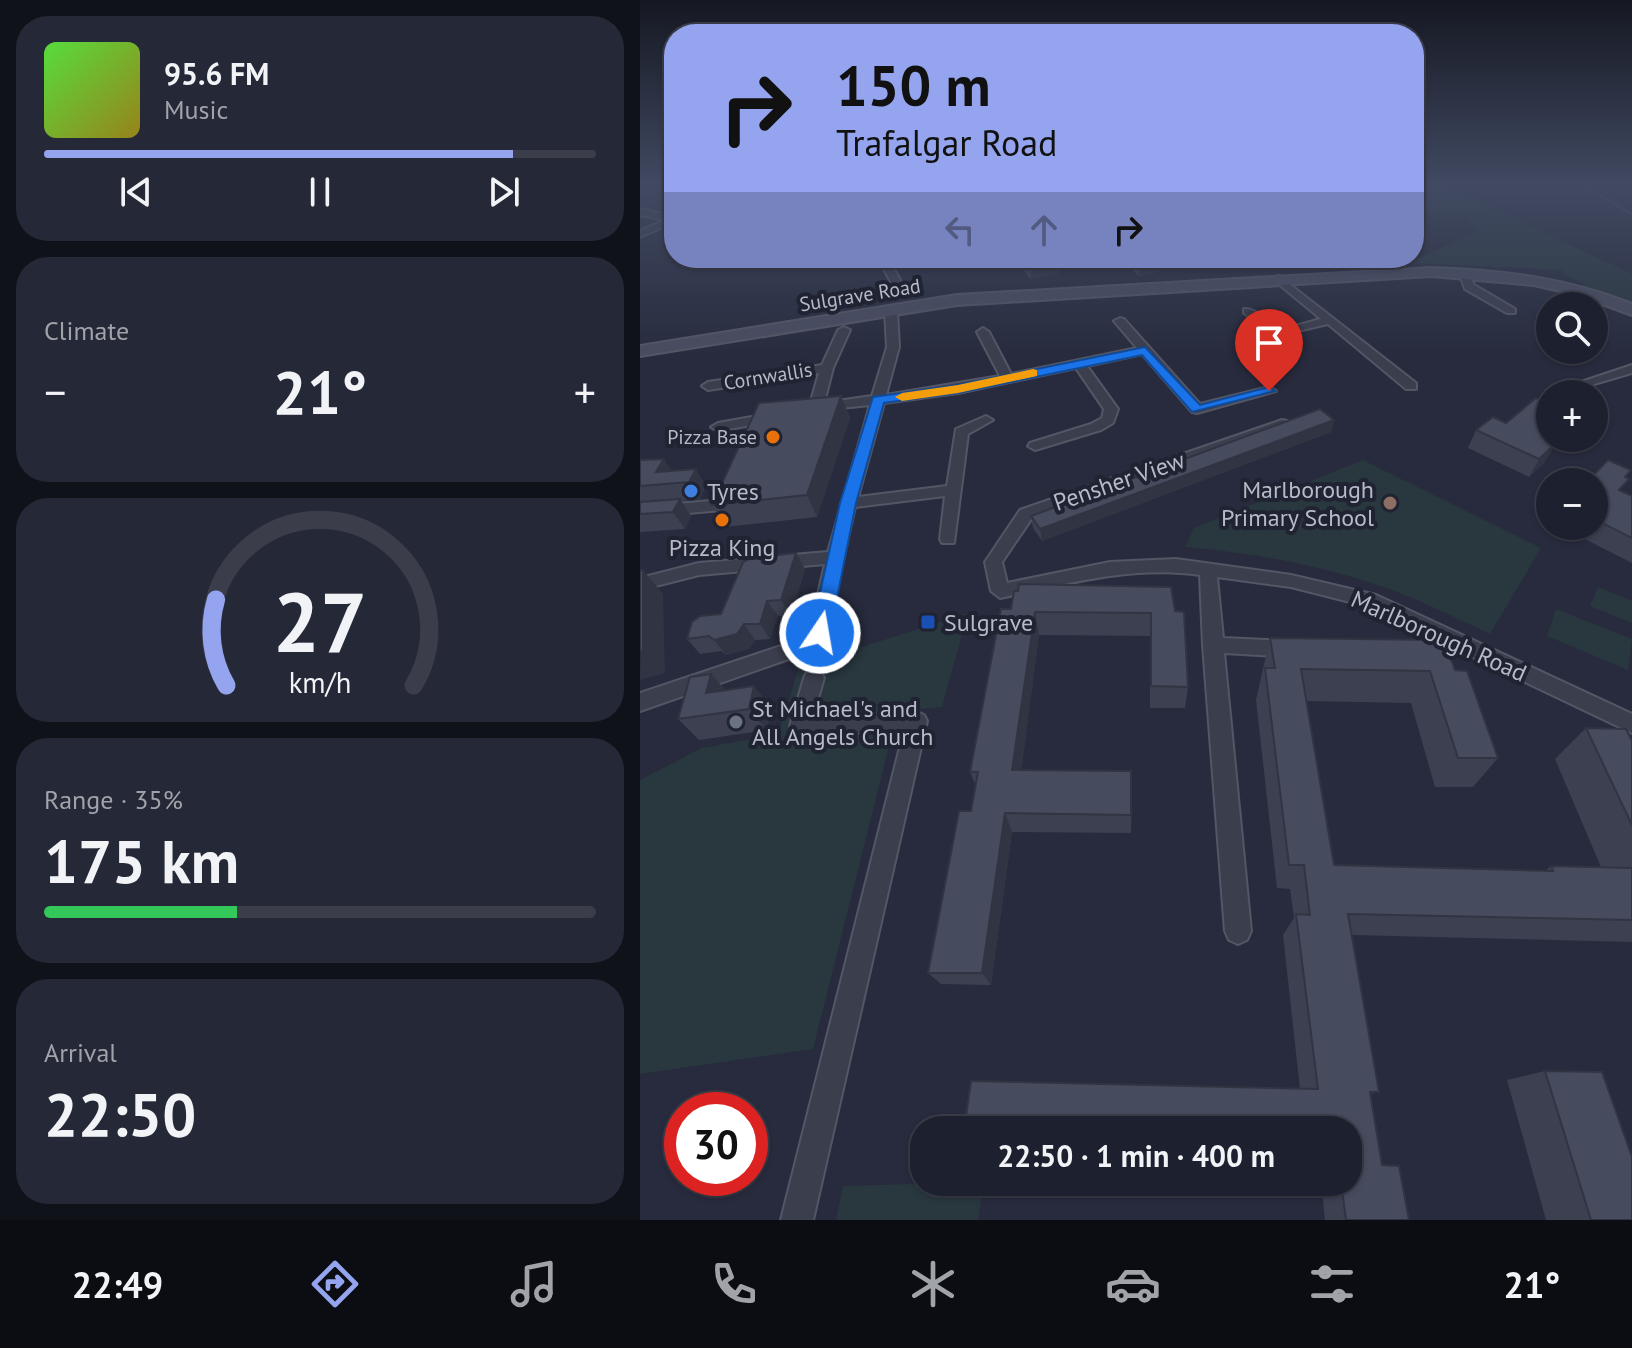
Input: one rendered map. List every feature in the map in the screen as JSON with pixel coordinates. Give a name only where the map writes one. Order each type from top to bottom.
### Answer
[{"type":"street","points":[[889,268],[902,293]]},
{"type":"street","points":[[1463,273],[1469,287],[1511,311]]},
{"type":"street","name":"Sulgrave Road","points":[[640,351],[957,300],[1279,279],[1494,273],[1548,281],[1606,298],[1632,310]]},
{"type":"street","points":[[1279,279],[1411,386]]},
{"type":"street","points":[[640,702],[810,647],[820,633],[848,503],[893,347],[891,311]]},
{"type":"street","points":[[1248,311],[1270,328],[1286,330],[1331,320]]},
{"type":"street","points":[[1120,321],[1197,409],[1269,391]]},
{"type":"street","name":"Cornwallis","points":[[816,408],[827,368],[844,330]]},
{"type":"street","points":[[983,332],[1007,378]]},
{"type":"street","points":[[801,411],[958,389],[1145,350]]},
{"type":"street","points":[[1035,446],[1096,427],[1108,420],[1111,409],[1079,364]]},
{"type":"street","name":"Cornwallis","points":[[708,386],[827,368]]},
{"type":"street","points":[[1594,380],[1632,369]]},
{"type":"street","points":[[718,427],[752,428],[786,414]]},
{"type":"street","name":"Pensher View","points":[[1000,591],[993,562],[1026,514],[1295,419]]},
{"type":"street","points":[[948,539],[961,432],[986,420]]},
{"type":"street","points":[[642,512],[716,506],[729,478]]},
{"type":"street","points":[[848,503],[955,490]]},
{"type":"street","points":[[640,584],[699,569],[837,557]]},
{"type":"street","name":"Marlborough Road","points":[[1000,591],[1110,568],[1176,565],[1291,581],[1370,600],[1424,634],[1632,724]]},
{"type":"street","points":[[1208,569],[1238,931]]},
{"type":"street","points":[[1212,645],[1307,650]]},
{"type":"street","points":[[797,1220],[917,721],[800,726],[814,678]]},
{"type":"shaded area","points":[[1454,242],[1564,242],[1632,274],[1632,308],[1608,296],[1608,292],[1600,292],[1563,274],[1563,270],[1424,264],[1424,256]]},
{"type":"shaded area","points":[[1363,460],[1541,548],[1490,634],[1402,594],[1364,581],[1263,557],[1185,547],[1194,528]]},
{"type":"shaded area","points":[[1598,587],[1632,601],[1632,623],[1590,606]]},
{"type":"shaded area","points":[[1556,609],[1632,639],[1628,670],[1547,636]]},
{"type":"shaded area","points":[[968,613],[942,707],[898,711],[813,1049],[640,1074],[640,780],[702,748],[778,734],[799,667]]},
{"type":"shaded area","points":[[910,1184],[910,1196],[982,1196],[978,1220],[836,1220],[843,1186]]},
{"type":"building","points":[[841,396],[807,495],[712,505],[759,403]]},
{"type":"building","points":[[1536,398],[1536,452],[1546,452],[1539,459],[1476,430],[1493,417],[1506,423]]},
{"type":"building","points":[[1320,409],[1334,420],[1040,529],[1031,516]]},
{"type":"building","points":[[664,459],[656,472],[696,469],[689,482],[640,486],[640,460]]},
{"type":"building","points":[[1608,460],[1631,470],[1625,477],[1629,479],[1619,490],[1632,496],[1632,538],[1608,526],[1608,468],[1600,468]]},
{"type":"building","points":[[680,499],[673,512],[640,514],[640,502]]},
{"type":"building","points":[[796,553],[781,600],[767,601],[760,624],[744,624],[737,634],[714,640],[709,636],[687,639],[692,622],[700,616],[721,614],[743,562],[751,558]]},
{"type":"building","points":[[643,570],[643,651],[640,651],[640,571]]},
{"type":"building","points":[[1019,584],[1171,587],[1175,611],[1184,612],[1188,687],[1151,686],[1151,613],[1035,612],[1012,770],[1131,771],[1131,815],[1005,813],[982,973],[928,973],[959,811],[971,811],[978,772],[970,772],[1001,609],[1011,609],[1014,591],[1018,591]]},
{"type":"building","points":[[1270,638],[1440,640],[1455,670],[1467,671],[1498,758],[1458,758],[1430,671],[1301,669],[1334,865],[1553,871],[1551,866],[1632,868],[1632,920],[1348,914],[1379,1092],[1370,1092],[1382,1165],[1399,1166],[1409,1220],[1346,1220],[1343,1196],[1362,1196],[1362,1116],[966,1116],[971,1081],[1318,1089],[1296,914],[1310,915],[1304,865],[1289,865],[1265,668],[1275,668]]},
{"type":"building","points":[[711,674],[706,693],[754,686],[749,709],[678,719],[690,677]]},
{"type":"building","points":[[1586,728],[1626,729],[1632,741],[1632,825]]},
{"type":"building","points":[[1545,1071],[1602,1072],[1632,1157],[1632,1220],[1591,1220]]},
{"type":"slow traffic","points":[[902,397],[1033,373]]},
{"type":"place","name":"Pizza Base","points":[[773,437]]},
{"type":"place","name":"Tyres","points":[[691,491]]},
{"type":"place","name":"Marlborough Primary School","points":[[1390,503]]},
{"type":"place","name":"Pizza King","points":[[722,520]]},
{"type":"place","name":"Sulgrave","points":[[928,622]]},
{"type":"place","name":"St Michael's and All Angels Church","points":[[736,722]]},
{"type":"route","points":[[820,633],[848,503],[878,400],[958,389],[1145,350],[1197,409],[1269,391]]}]
